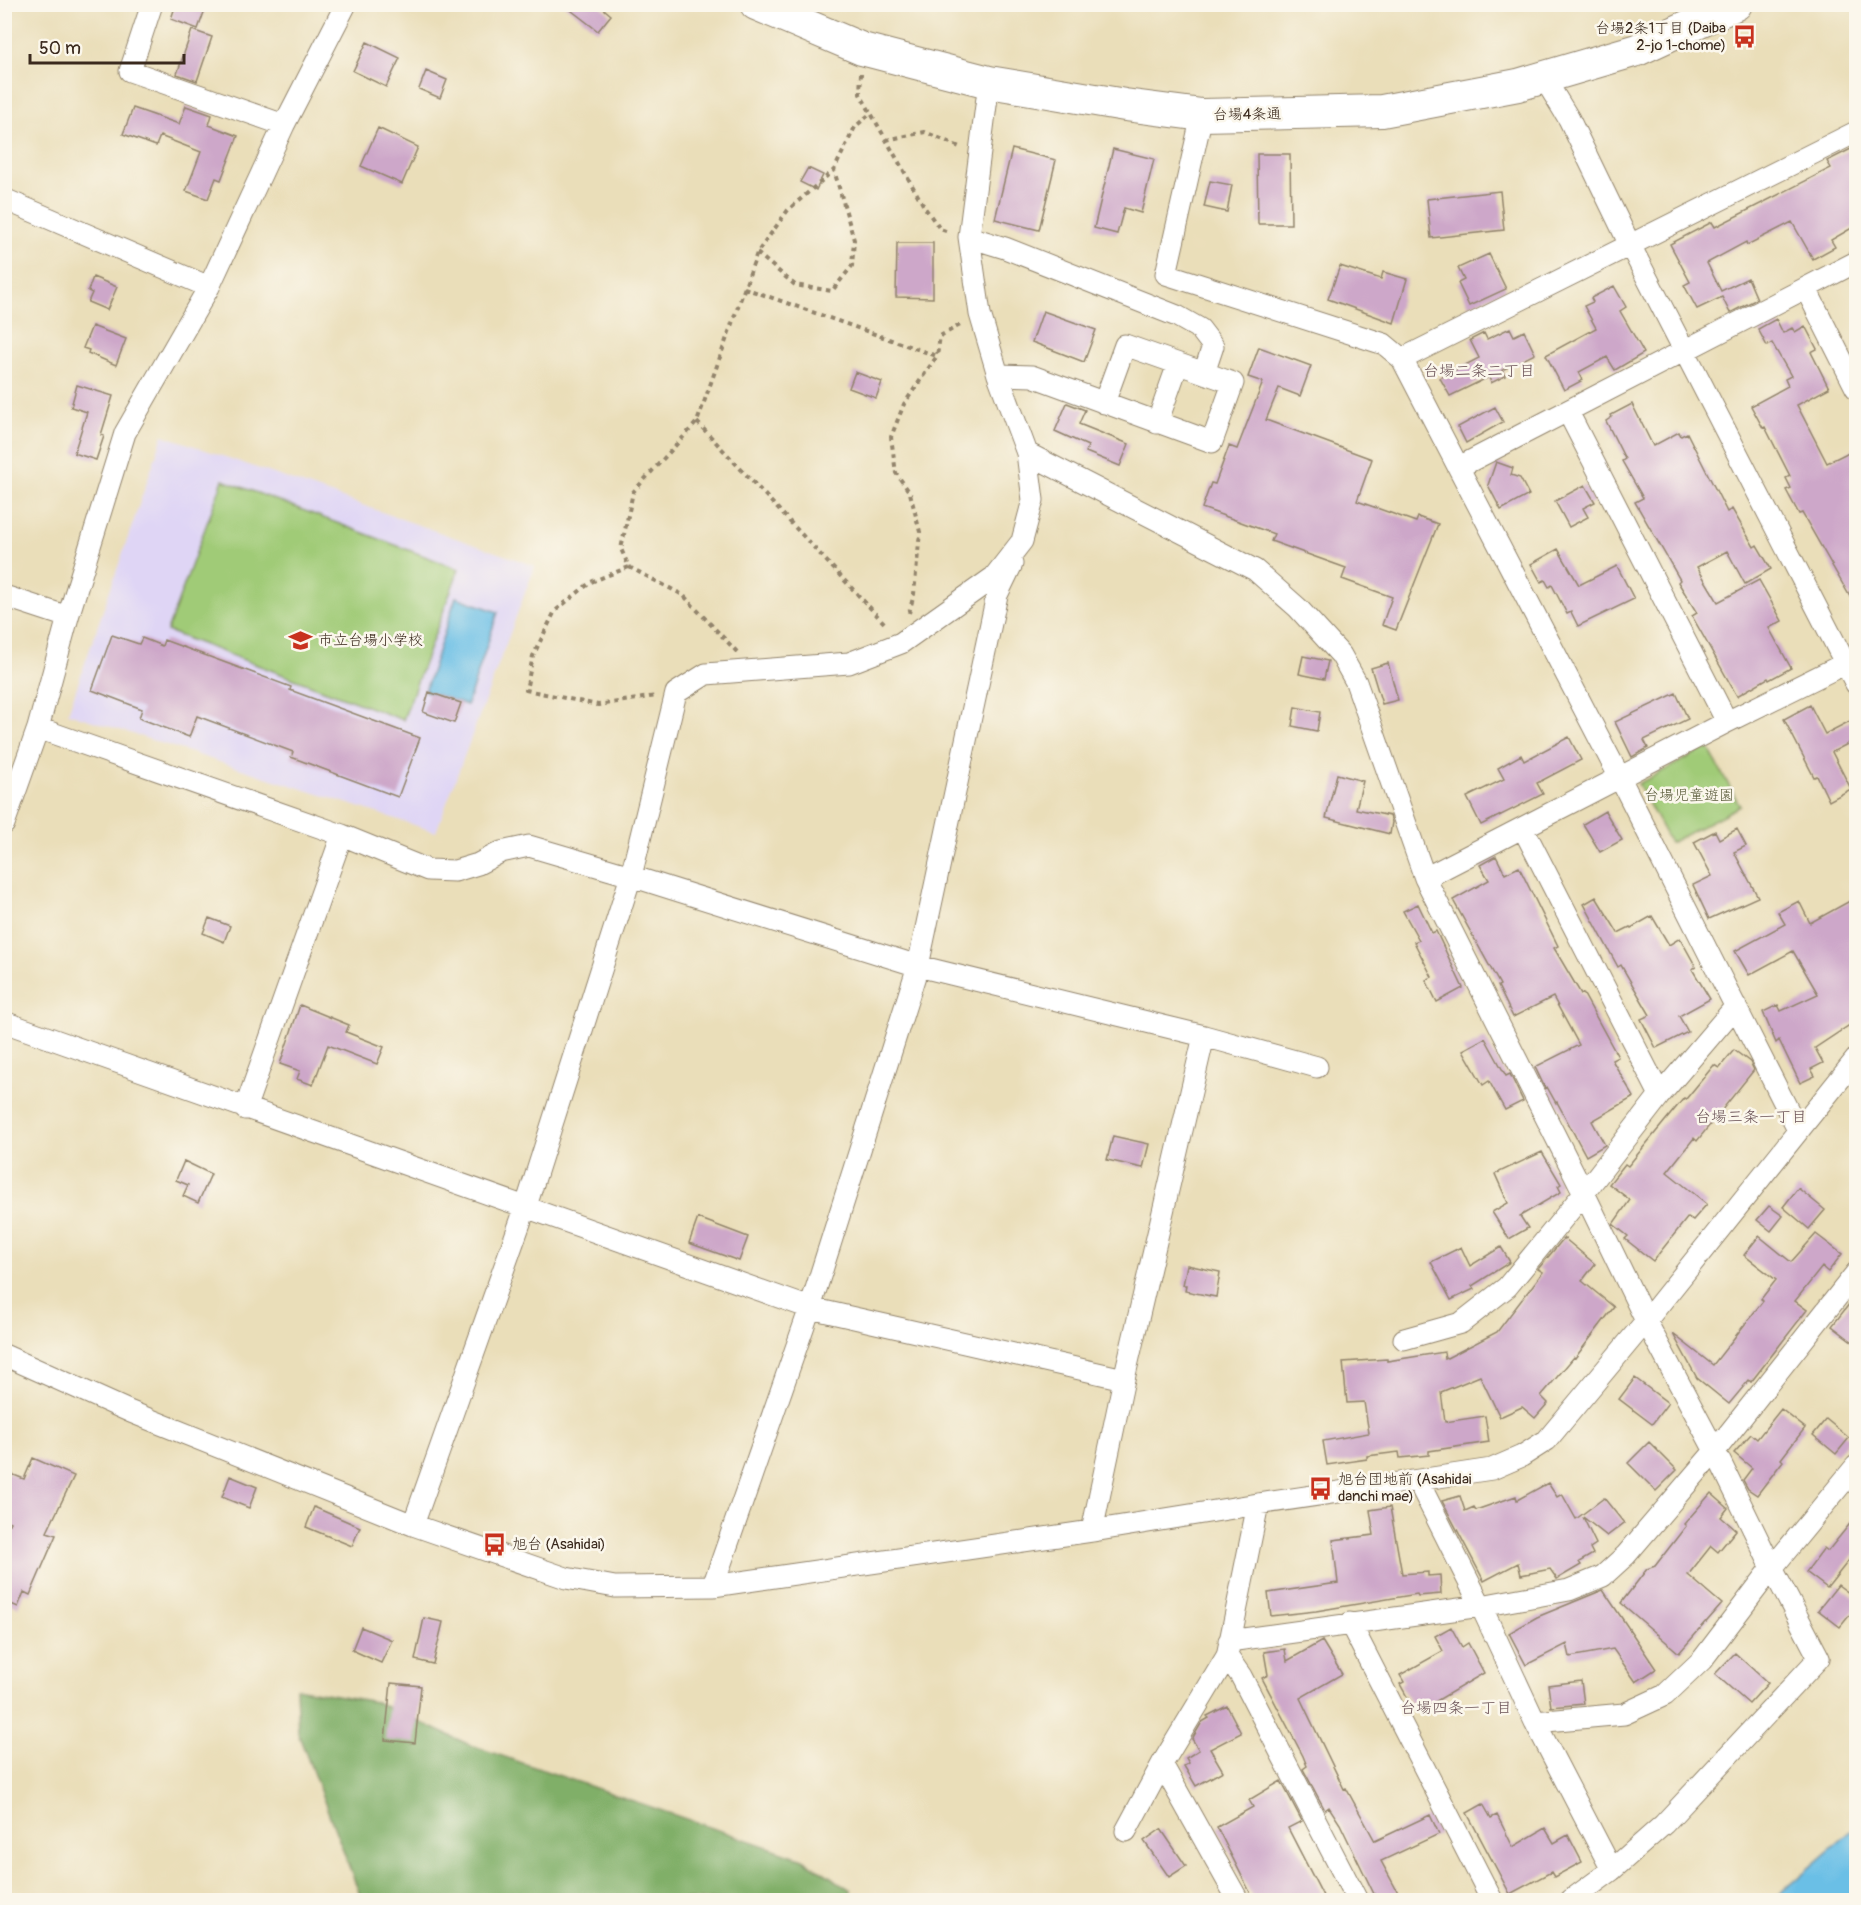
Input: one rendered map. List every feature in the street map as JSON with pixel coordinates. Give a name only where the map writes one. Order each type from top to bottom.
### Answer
[{"type":"highway","name":"台場4条通","points":[[756,4],[862,49],[989,82],[1125,105],[1203,115],[1382,111],[1518,85],[1636,50],[1736,4]]},
{"type":"street","points":[[152,4],[130,70],[284,125]]},
{"type":"street","points":[[4,824],[38,728],[68,617],[125,433],[209,287],[284,125],[346,4]]},
{"type":"street","points":[[1544,78],[1569,119],[1630,245],[1851,660],[1857,684]]},
{"type":"street","points":[[713,1586],[810,1308],[918,966],[998,595],[1023,542],[1033,500],[1028,453],[998,375],[980,314],[969,237],[989,82]]},
{"type":"street","points":[[1203,115],[1166,273],[1384,344],[1402,360],[1620,778],[1798,1130]]},
{"type":"street","points":[[1402,360],[1857,132]]},
{"type":"street","points":[[4,199],[209,287]]},
{"type":"street","points":[[969,237],[1005,248],[1177,316],[1200,329],[1213,346],[1204,373]]},
{"type":"street","points":[[1459,467],[1857,262]]},
{"type":"street","points":[[1806,289],[1857,388]]},
{"type":"street","points":[[998,375],[1032,376],[1157,423],[1212,442],[1233,383],[1125,345],[1104,403]]},
{"type":"street","points":[[1157,423],[1178,364]]},
{"type":"street","points":[[1568,412],[1727,722]]},
{"type":"street","points":[[1028,453],[1256,570],[1298,608],[1341,655],[1356,682],[1425,878],[1646,1321],[1820,1658],[1664,1824],[1612,1870],[1571,1900]]},
{"type":"street","points":[[413,1525],[526,1206],[631,876],[676,693],[706,674],[849,663],[902,642],[994,576],[1023,542]]},
{"type":"street","points":[[4,596],[68,617]]},
{"type":"street","points":[[1425,878],[1851,660]]},
{"type":"street","points":[[38,728],[342,835],[428,870],[455,871],[478,864],[501,852],[529,846],[918,966],[1204,1036],[1317,1067]]},
{"type":"street","points":[[1523,828],[1660,1095]]},
{"type":"street","points":[[245,1109],[342,835]]},
{"type":"street","points":[[1404,1339],[1461,1323],[1507,1287],[1660,1095],[1736,1006]]},
{"type":"street","points":[[4,1022],[810,1308],[1124,1379]]},
{"type":"street","points":[[1092,1531],[1124,1379],[1204,1036]]},
{"type":"street","points":[[4,1355],[131,1412],[413,1525],[566,1578],[615,1587],[713,1586],[1418,1481],[1492,1469],[1522,1456],[1547,1440],[1857,1059]]},
{"type":"street","points":[[1228,1648],[1350,1623],[1481,1606],[1569,1590],[1603,1576],[1626,1555],[1715,1451],[1857,1273]]},
{"type":"street","points":[[1535,1722],[1624,1714],[1665,1695],[1702,1660],[1772,1568],[1857,1466]]},
{"type":"street","points":[[1418,1481],[1481,1606],[1535,1722],[1612,1870]]},
{"type":"street","points":[[1126,1831],[1228,1648],[1258,1504]]},
{"type":"street","points":[[1350,1623],[1492,1900]]},
{"type":"street","points":[[1228,1648],[1357,1900]]},
{"type":"street","points":[[1162,1764],[1238,1900]]},
{"type":"path","points":[[862,49],[860,94],[886,140],[925,208],[940,229],[969,237]]},
{"type":"path","points":[[755,671],[683,595],[629,567],[621,549],[633,492],[698,422],[757,253],[788,210],[834,170],[855,127],[871,113]]},
{"type":"path","points":[[886,140],[925,132],[980,156]]},
{"type":"path","points":[[757,253],[795,285],[832,291],[852,266],[854,240],[834,170]]},
{"type":"path","points":[[744,288],[937,356]]},
{"type":"path","points":[[902,642],[914,594],[920,532],[910,493],[896,473],[891,437],[904,404],[937,356],[940,336],[980,314]]},
{"type":"path","points":[[698,422],[902,642]]},
{"type":"path","points":[[629,567],[591,582],[555,611],[533,656],[526,690],[598,705],[676,693]]},
{"type":"shaded area","name":"市立台場小学校","points":[[163,435],[535,566],[436,832],[68,713]]},
{"type":"green space","points":[[223,480],[459,569],[403,720],[167,631]]},
{"type":"green space","name":"台場児童遊園","points":[[1708,747],[1740,806],[1670,843],[1638,784]]},
{"type":"green space","points":[[296,1688],[376,1702],[470,1745],[803,1859],[851,1890],[849,1900],[362,1900],[298,1733]]},
{"type":"water","points":[[456,597],[498,612],[467,705],[425,691]]},
{"type":"water","points":[[1856,1827],[1856,1900],[1772,1900]]},
{"type":"building","points":[[176,4],[207,4],[198,29],[171,19]]},
{"type":"building","points":[[563,4],[598,4],[611,15],[598,31]]},
{"type":"building","points":[[192,30],[212,37],[197,81],[177,74]]},
{"type":"building","points":[[367,42],[400,58],[386,87],[353,71]]},
{"type":"building","points":[[426,71],[447,80],[440,98],[419,89]]},
{"type":"building","points":[[186,106],[212,115],[209,125],[238,136],[221,180],[216,178],[208,199],[186,191],[201,152],[160,136],[156,146],[123,134],[133,108],[179,124]]},
{"type":"building","points":[[378,128],[418,147],[402,184],[361,166]]},
{"type":"building","points":[[1857,146],[1857,225],[1831,240],[1835,247],[1813,259],[1792,222],[1747,245],[1746,242],[1707,263],[1721,291],[1748,278],[1757,299],[1730,313],[1722,297],[1697,309],[1684,285],[1690,282],[1670,244],[1712,222],[1715,227],[1831,168],[1827,161]]},
{"type":"building","points":[[1012,149],[1056,160],[1039,230],[995,219]]},
{"type":"building","points":[[1113,149],[1154,159],[1141,213],[1124,208],[1117,234],[1094,228]]},
{"type":"building","points":[[1257,154],[1290,154],[1291,224],[1258,224]]},
{"type":"building","points":[[808,168],[823,175],[816,190],[800,182]]},
{"type":"building","points":[[1210,181],[1232,185],[1227,212],[1204,207]]},
{"type":"building","points":[[1500,191],[1504,230],[1431,238],[1427,199]]},
{"type":"building","points":[[897,243],[933,243],[933,298],[896,297]]},
{"type":"building","points":[[1489,254],[1506,289],[1469,306],[1458,283],[1464,280],[1458,268]]},
{"type":"building","points":[[1340,266],[1381,279],[1383,272],[1407,279],[1394,323],[1328,299]]},
{"type":"building","points":[[93,277],[117,287],[107,310],[88,302],[92,293],[88,291]]},
{"type":"building","points":[[1614,286],[1626,307],[1620,311],[1644,353],[1615,370],[1607,357],[1579,372],[1583,380],[1564,390],[1546,355],[1596,328],[1584,306],[1593,302],[1591,298]]},
{"type":"building","points":[[1043,311],[1096,330],[1084,362],[1032,342]]},
{"type":"building","points":[[1776,319],[1783,333],[1792,328],[1795,332],[1805,326],[1817,349],[1811,352],[1829,388],[1797,405],[1827,463],[1857,448],[1857,609],[1802,513],[1799,514],[1786,490],[1791,488],[1786,478],[1790,476],[1765,427],[1763,428],[1751,406],[1788,386],[1785,379],[1791,376],[1772,343],[1767,346],[1758,329]]},
{"type":"building","points":[[92,326],[126,339],[116,365],[88,353],[89,350],[83,348]]},
{"type":"building","points":[[1510,328],[1514,336],[1524,331],[1535,354],[1502,370],[1505,376],[1491,383],[1489,377],[1450,396],[1440,378],[1479,358],[1470,340],[1484,333],[1487,339]]},
{"type":"building","points":[[1259,347],[1311,366],[1300,396],[1279,388],[1266,420],[1372,459],[1357,501],[1416,522],[1418,517],[1438,524],[1396,630],[1382,625],[1392,597],[1342,579],[1346,568],[1271,541],[1274,534],[1202,508],[1211,483],[1215,484],[1229,446],[1237,449],[1263,382],[1248,377]]},
{"type":"building","points":[[855,372],[882,382],[876,398],[849,388]]},
{"type":"building","points":[[77,385],[113,396],[96,460],[74,453],[87,412],[71,407]]},
{"type":"building","points":[[1067,403],[1085,410],[1079,424],[1129,444],[1120,466],[1086,452],[1088,446],[1055,431]]},
{"type":"building","points":[[1632,404],[1653,446],[1679,432],[1681,436],[1687,433],[1727,512],[1732,509],[1754,547],[1757,545],[1771,569],[1745,584],[1727,551],[1697,567],[1718,602],[1759,580],[1782,621],[1769,628],[1791,668],[1737,696],[1692,616],[1697,613],[1678,582],[1680,580],[1635,502],[1643,498],[1622,461],[1625,459],[1606,421],[1612,417],[1611,415]]},
{"type":"building","points":[[1495,407],[1503,422],[1466,443],[1458,427]]},
{"type":"building","points":[[1496,462],[1513,468],[1511,475],[1520,478],[1529,495],[1501,510],[1488,485]]},
{"type":"building","points":[[1585,485],[1595,502],[1583,508],[1588,517],[1569,527],[1555,501]]},
{"type":"building","points":[[1558,549],[1579,585],[1617,566],[1634,599],[1578,626],[1571,612],[1567,614],[1552,585],[1549,587],[1545,580],[1541,582],[1531,564]]},
{"type":"building","points":[[112,635],[139,644],[142,638],[162,646],[164,640],[420,738],[398,797],[291,757],[293,752],[197,716],[189,737],[139,718],[142,709],[92,690]]},
{"type":"building","points":[[1303,656],[1328,661],[1324,679],[1299,674]]},
{"type":"building","points":[[1388,663],[1398,700],[1382,704],[1371,668]]},
{"type":"building","points":[[429,692],[461,703],[454,723],[423,712]]},
{"type":"building","points":[[1676,693],[1688,719],[1644,740],[1648,748],[1632,757],[1615,722]]},
{"type":"building","points":[[1810,705],[1825,734],[1850,721],[1857,735],[1857,739],[1832,752],[1851,789],[1829,801],[1784,719]]},
{"type":"building","points":[[1295,707],[1320,712],[1317,731],[1292,726]]},
{"type":"building","points":[[1569,737],[1581,760],[1537,783],[1543,794],[1481,825],[1467,797],[1504,779],[1498,768],[1521,755],[1524,761]]},
{"type":"building","points":[[1337,774],[1363,781],[1356,809],[1390,816],[1392,822],[1390,834],[1326,818]]},
{"type":"building","points":[[1605,811],[1622,840],[1600,852],[1583,824]]},
{"type":"building","points":[[1737,829],[1746,846],[1734,852],[1758,897],[1709,919],[1693,885],[1712,876],[1694,842],[1715,831],[1719,839]]},
{"type":"building","points":[[1496,856],[1505,874],[1519,867],[1558,946],[1554,948],[1581,994],[1583,993],[1618,1057],[1612,1060],[1634,1097],[1592,1121],[1605,1145],[1586,1156],[1535,1067],[1579,1045],[1553,997],[1513,1017],[1498,986],[1500,985],[1453,900],[1489,880],[1480,865]]},
{"type":"building","points":[[1596,897],[1618,933],[1652,916],[1669,945],[1680,938],[1696,967],[1692,969],[1710,999],[1679,1016],[1688,1032],[1656,1048],[1641,1019],[1650,1015],[1621,965],[1618,967],[1584,904]]},
{"type":"building","points":[[1857,897],[1857,1020],[1815,1048],[1823,1063],[1811,1069],[1815,1076],[1800,1083],[1779,1040],[1776,1043],[1763,1012],[1778,1005],[1781,1011],[1818,994],[1793,951],[1749,975],[1735,951],[1785,924],[1778,912],[1799,901],[1810,923]]},
{"type":"building","points":[[1418,904],[1432,933],[1436,931],[1463,988],[1437,1002],[1426,980],[1432,977],[1414,942],[1419,940],[1403,911]]},
{"type":"building","points":[[209,918],[230,926],[224,942],[203,933]]},
{"type":"building","points":[[300,1005],[349,1025],[346,1032],[384,1047],[377,1064],[328,1045],[313,1085],[297,1079],[300,1071],[280,1064]]},
{"type":"building","points":[[1485,1038],[1506,1076],[1510,1074],[1523,1101],[1505,1110],[1489,1081],[1483,1085],[1463,1050]]},
{"type":"building","points":[[1734,1050],[1750,1062],[1754,1070],[1697,1141],[1694,1138],[1667,1172],[1707,1204],[1693,1220],[1688,1217],[1653,1261],[1625,1239],[1628,1236],[1613,1224],[1630,1200],[1609,1184],[1625,1164],[1628,1166],[1714,1065],[1719,1068]]},
{"type":"building","points":[[1113,1136],[1149,1144],[1143,1168],[1107,1160]]},
{"type":"building","points":[[1542,1152],[1561,1184],[1558,1186],[1561,1192],[1520,1216],[1528,1228],[1509,1239],[1492,1212],[1508,1203],[1495,1174]]},
{"type":"building","points":[[184,1161],[211,1174],[198,1203],[183,1196],[188,1185],[176,1180]]},
{"type":"building","points":[[1798,1188],[1825,1210],[1809,1229],[1783,1207]]},
{"type":"building","points":[[1769,1206],[1783,1216],[1771,1231],[1757,1220]]},
{"type":"building","points":[[698,1218],[748,1237],[739,1261],[689,1243]]},
{"type":"building","points":[[1816,1234],[1842,1254],[1828,1272],[1822,1267],[1795,1301],[1807,1310],[1751,1382],[1749,1380],[1729,1404],[1697,1378],[1673,1334],[1713,1365],[1763,1301],[1761,1299],[1776,1280],[1744,1255],[1759,1236],[1791,1262]]},
{"type":"building","points":[[1564,1238],[1595,1264],[1582,1281],[1614,1307],[1575,1358],[1541,1396],[1548,1403],[1535,1418],[1522,1407],[1500,1417],[1480,1376],[1441,1392],[1445,1422],[1485,1416],[1489,1442],[1429,1451],[1429,1455],[1400,1458],[1399,1452],[1327,1465],[1323,1441],[1369,1433],[1364,1402],[1347,1403],[1343,1362],[1387,1359],[1387,1361],[1444,1352],[1445,1359],[1497,1332],[1543,1272],[1538,1269]]},
{"type":"building","points":[[1461,1247],[1470,1266],[1501,1247],[1510,1262],[1472,1286],[1474,1289],[1451,1300],[1431,1262]]},
{"type":"building","points":[[1187,1265],[1220,1272],[1216,1297],[1185,1291],[1186,1285],[1183,1285]]},
{"type":"building","points":[[1857,1294],[1857,1345],[1832,1326]]},
{"type":"building","points":[[1635,1378],[1668,1403],[1652,1424],[1619,1399]]},
{"type":"building","points":[[1781,1409],[1805,1428],[1757,1495],[1748,1489],[1743,1480],[1752,1468],[1734,1453],[1751,1434],[1757,1439]]},
{"type":"building","points":[[1826,1419],[1849,1438],[1836,1454],[1813,1435]]},
{"type":"building","points":[[1649,1442],[1677,1470],[1656,1491],[1628,1463]]},
{"type":"building","points":[[33,1458],[74,1476],[47,1532],[56,1535],[30,1595],[24,1592],[18,1607],[4,1601],[4,1534],[10,1522],[4,1519],[4,1471],[24,1479]]},
{"type":"building","points":[[230,1476],[257,1487],[249,1508],[222,1497]]},
{"type":"building","points":[[1548,1483],[1557,1497],[1562,1494],[1576,1519],[1604,1498],[1624,1523],[1607,1536],[1583,1517],[1596,1544],[1590,1548],[1593,1554],[1579,1562],[1581,1565],[1557,1579],[1550,1569],[1521,1575],[1518,1563],[1484,1581],[1442,1501],[1460,1496],[1465,1511],[1474,1507],[1476,1510],[1516,1496],[1517,1500]]},
{"type":"building","points":[[1711,1493],[1728,1508],[1721,1517],[1736,1530],[1718,1552],[1711,1546],[1688,1575],[1722,1604],[1679,1653],[1621,1603],[1647,1569],[1655,1566],[1686,1526],[1684,1524]]},
{"type":"building","points":[[314,1507],[360,1527],[352,1546],[306,1527]]},
{"type":"building","points":[[1390,1507],[1402,1574],[1428,1572],[1428,1576],[1440,1575],[1441,1594],[1418,1596],[1417,1594],[1271,1616],[1268,1593],[1338,1583],[1333,1540],[1374,1535],[1370,1510]]},
{"type":"building","points":[[1857,1515],[1857,1550],[1827,1588],[1806,1572],[1824,1548],[1828,1551]]},
{"type":"building","points":[[1838,1585],[1857,1599],[1857,1606],[1840,1627],[1818,1610]]},
{"type":"building","points":[[1603,1590],[1656,1669],[1636,1682],[1613,1649],[1570,1657],[1567,1644],[1526,1665],[1509,1633],[1537,1617]]},
{"type":"building","points":[[424,1618],[443,1622],[433,1664],[415,1660]]},
{"type":"building","points":[[361,1627],[392,1640],[381,1663],[352,1650]]},
{"type":"building","points":[[1451,1627],[1462,1647],[1468,1643],[1484,1673],[1416,1713],[1400,1684],[1404,1682],[1400,1675],[1443,1651],[1435,1636]]},
{"type":"building","points":[[1322,1641],[1342,1674],[1300,1698],[1344,1789],[1346,1788],[1375,1841],[1430,1815],[1439,1834],[1381,1861],[1402,1900],[1377,1900],[1340,1824],[1329,1807],[1325,1810],[1303,1769],[1307,1766],[1303,1756],[1262,1678],[1268,1675],[1264,1652],[1285,1649],[1287,1661]]},
{"type":"building","points":[[1735,1653],[1768,1683],[1749,1704],[1715,1674]]},
{"type":"building","points":[[1581,1681],[1584,1704],[1551,1707],[1548,1685]]},
{"type":"building","points":[[391,1683],[421,1686],[415,1743],[385,1740]]},
{"type":"building","points":[[1227,1706],[1241,1733],[1210,1749],[1223,1771],[1196,1786],[1184,1766],[1189,1763],[1186,1758],[1199,1750],[1192,1739],[1202,1722],[1209,1718],[1207,1716]]},
{"type":"building","points":[[1281,1781],[1302,1821],[1288,1828],[1323,1896],[1314,1900],[1254,1900],[1217,1827],[1253,1807],[1249,1800]]},
{"type":"building","points":[[1483,1804],[1491,1818],[1497,1815],[1513,1847],[1545,1828],[1554,1843],[1568,1835],[1582,1862],[1554,1877],[1551,1872],[1510,1894],[1467,1813]]},
{"type":"building","points":[[1161,1829],[1186,1866],[1169,1877],[1144,1841]]},
{"type":"place","name":"台場2条1丁目 (Daiba 2-jo 1-chome)","points":[[1744,37]]},
{"type":"place","name":"市立台場小学校","points":[[300,640]]},
{"type":"place","name":"旭台団地前 (Asahidai danchi mae)","points":[[1320,1488]]},
{"type":"place","name":"旭台 (Asahidai)","points":[[494,1544]]},
{"type":"district","name":"台場二条二丁目","points":[[1479,370]]},
{"type":"district","name":"台場三条一丁目","points":[[1751,1116]]},
{"type":"district","name":"台場四条一丁目","points":[[1456,1707]]}]
